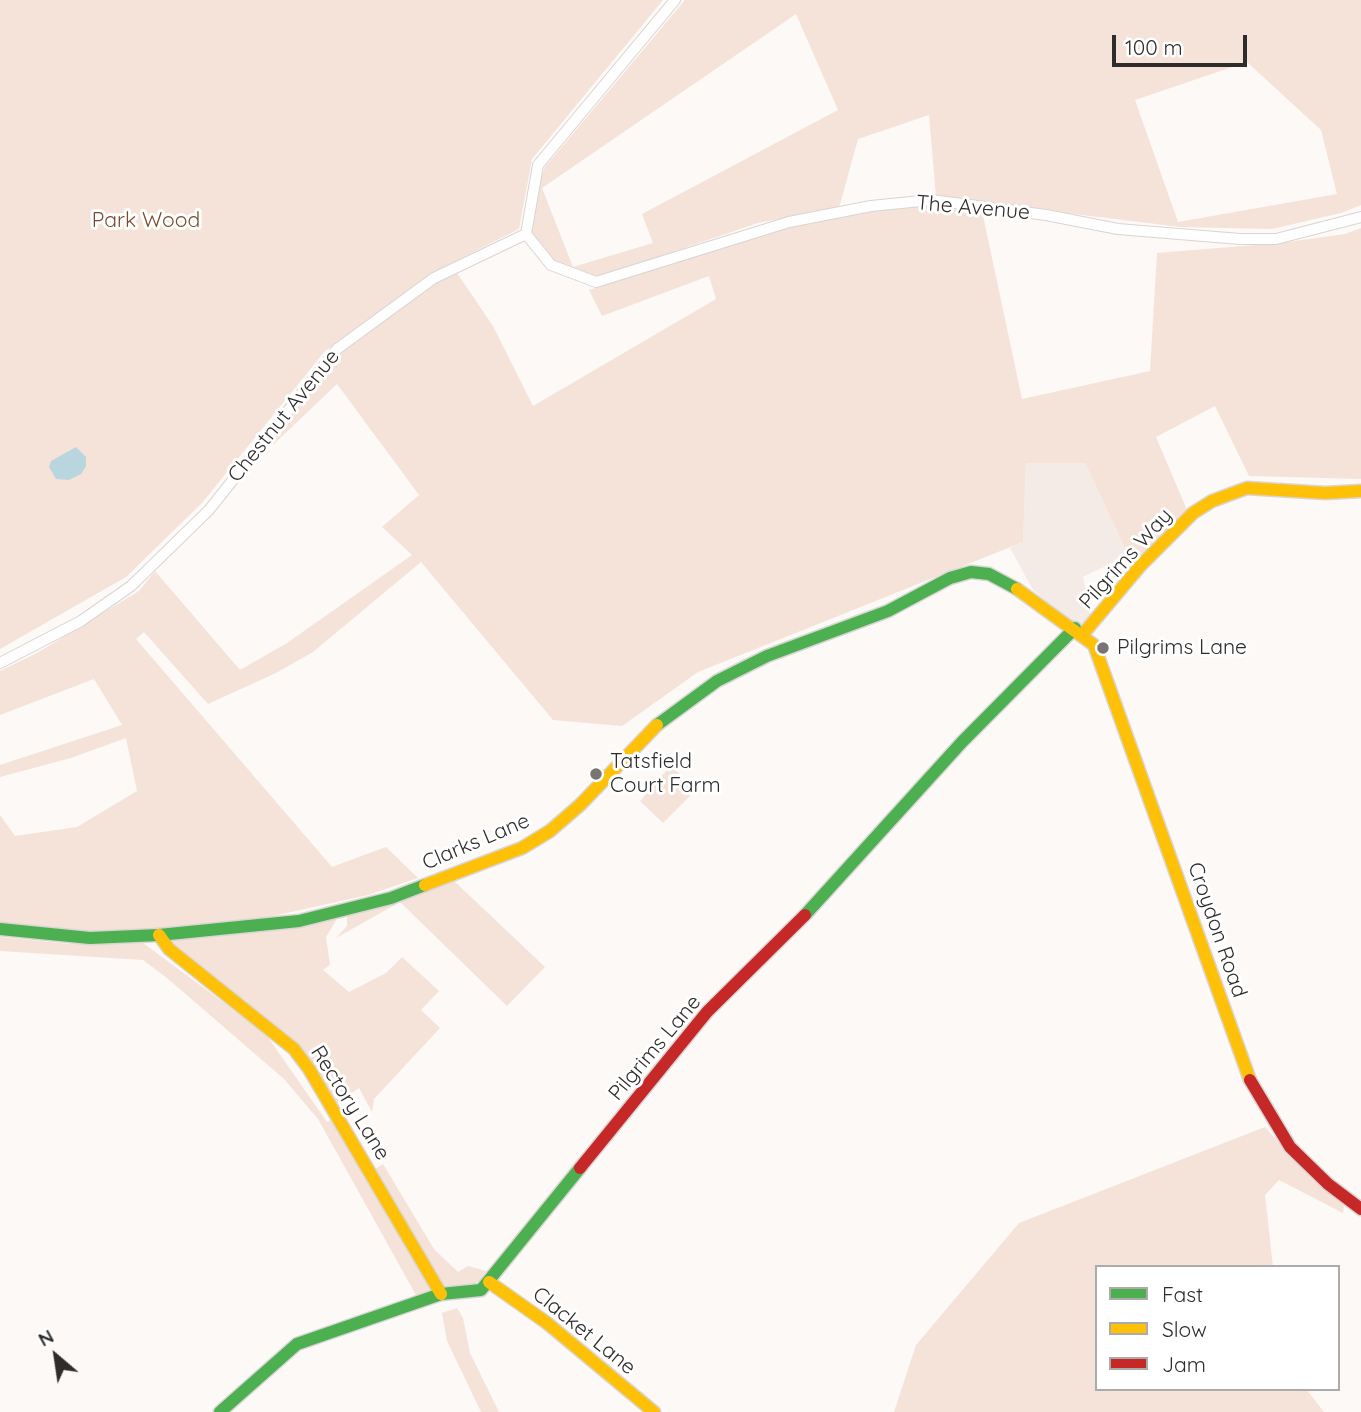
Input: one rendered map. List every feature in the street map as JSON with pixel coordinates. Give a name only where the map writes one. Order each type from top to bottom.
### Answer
[{"type":"street","points":[[526,234],[538,165],[675,0]]},
{"type":"street","name":"The Avenue","points":[[526,234],[551,265],[596,282],[789,222],[871,206],[931,200],[1046,215],[1118,229],[1240,239],[1276,239],[1361,217]]},
{"type":"street","name":"Chestnut Avenue","points":[[0,663],[81,621],[131,586],[209,510],[337,349],[434,278],[526,234]]},
{"type":"street","name":"Pilgrims Way","points":[[1079,631],[1193,513],[1220,497],[1247,488],[1325,493],[1361,491]]},
{"type":"street","name":"Clarks Lane","points":[[0,929],[90,938],[159,935],[299,921],[391,898],[522,848],[550,831],[580,805],[647,733],[717,681],[767,656],[888,611],[962,574],[979,572],[1002,579],[1079,631]]},
{"type":"street","name":"Croydon Road","points":[[1079,631],[1100,658],[1251,1082],[1290,1147],[1328,1184],[1361,1209]]},
{"type":"street","name":"Pilgrims Lane","points":[[489,1282],[707,1012],[782,940],[962,742],[1079,631]]},
{"type":"street","name":"Rectory Lane","points":[[159,935],[169,949],[293,1049],[309,1069],[441,1294]]},
{"type":"street","points":[[220,1412],[296,1344],[441,1294],[481,1290],[489,1282]]},
{"type":"street","name":"Clacket Lane","points":[[489,1282],[547,1323],[654,1412]]},
{"type":"shaded area","points":[[1026,463],[1085,463],[1134,568],[1130,574],[1114,562],[1083,577],[1094,619],[1083,625],[1070,621],[1033,590],[1010,548],[1023,542]]},
{"type":"green space","name":"Park Wood","points":[[0,0],[663,0],[532,159],[519,229],[432,273],[325,351],[202,503],[126,577],[0,649]]},
{"type":"green space","points":[[685,0],[1361,0],[1361,205],[1341,213],[1272,229],[1180,227],[936,197],[929,115],[858,139],[839,208],[758,223],[596,278],[556,262],[531,234],[536,192],[545,167]],"holes":[[[796,14],[838,110],[642,214],[653,243],[573,267],[542,188]],[[1247,62],[1321,130],[1337,194],[1178,222],[1135,100]]]},
{"type":"green space","points":[[926,203],[982,211],[1022,399],[1150,371],[1157,253],[1280,243],[1345,234],[1361,228],[1361,479],[1249,476],[1215,406],[1156,437],[1187,510],[1134,568],[1085,463],[1026,463],[1023,542],[698,672],[622,726],[553,720],[421,562],[313,652],[276,673],[208,704],[144,632],[136,639],[332,867],[386,847],[418,878],[368,895],[255,920],[149,931],[93,931],[0,923],[0,815],[15,836],[77,827],[137,791],[126,738],[71,758],[0,777],[0,765],[122,725],[94,679],[0,715],[0,671],[37,653],[139,591],[155,571],[240,670],[287,643],[412,555],[382,527],[419,495],[337,384],[273,445],[271,437],[341,352],[436,283],[457,273],[493,326],[533,406],[716,299],[709,276],[602,316],[589,290],[807,221]]},
{"type":"green space","points":[[671,765],[696,790],[663,823],[640,801]]},
{"type":"green space","points":[[453,880],[545,967],[507,1006],[400,902]]},
{"type":"green space","points":[[400,902],[336,938],[347,926],[347,915]]},
{"type":"green space","points":[[338,917],[326,937],[330,965],[323,970],[349,992],[386,973],[402,957],[439,991],[421,1010],[440,1028],[374,1099],[372,1112],[359,1088],[336,1104],[291,1039],[168,939],[288,929]]},
{"type":"green space","points":[[0,937],[70,944],[143,943],[265,1033],[327,1122],[333,1119],[433,1290],[416,1295],[318,1119],[284,1079],[167,978],[143,960],[0,951]]},
{"type":"green space","points":[[1265,1127],[1304,1170],[1344,1206],[1343,1213],[1279,1180],[1265,1195],[1273,1265],[1095,1265],[1095,1391],[1308,1391],[1324,1412],[894,1412],[916,1345],[1019,1223]]},
{"type":"green space","points":[[383,1164],[434,1249],[458,1272],[468,1266],[486,1271],[479,1281],[468,1288],[445,1289],[375,1169]]},
{"type":"green space","points":[[457,1308],[463,1318],[470,1353],[499,1412],[481,1412],[447,1341],[442,1313]]},
{"type":"water","points":[[76,447],[86,457],[86,466],[81,474],[69,480],[56,479],[49,467],[51,461]]},
{"type":"traffic: fast","points":[[657,725],[717,681],[767,656],[888,611],[950,578],[971,572],[989,574],[1017,589]]},
{"type":"traffic: fast","points":[[805,915],[962,742],[1075,628]]},
{"type":"traffic: fast","points":[[0,929],[90,938],[159,935],[299,921],[391,898],[425,885]]},
{"type":"traffic: fast","points":[[220,1412],[297,1344],[441,1294],[481,1290],[580,1168]]},
{"type":"traffic: slow","points":[[1083,634],[1141,565],[1193,513],[1212,501],[1247,488],[1325,493],[1361,491]]},
{"type":"traffic: slow","points":[[1017,589],[1094,645],[1250,1080]]},
{"type":"traffic: slow","points":[[425,885],[522,848],[550,831],[580,805],[657,725]]},
{"type":"traffic: slow","points":[[159,935],[169,949],[294,1049],[309,1069],[441,1294]]},
{"type":"traffic: slow","points":[[489,1282],[547,1323],[654,1412]]},
{"type":"traffic: jam","points":[[580,1168],[707,1012],[805,915]]},
{"type":"traffic: jam","points":[[1250,1080],[1290,1147],[1328,1184],[1361,1209]]},
{"type":"place","name":"Pilgrims Lane","points":[[1103,648]]},
{"type":"place","name":"Tatsfield Court Farm","points":[[596,774]]}]
